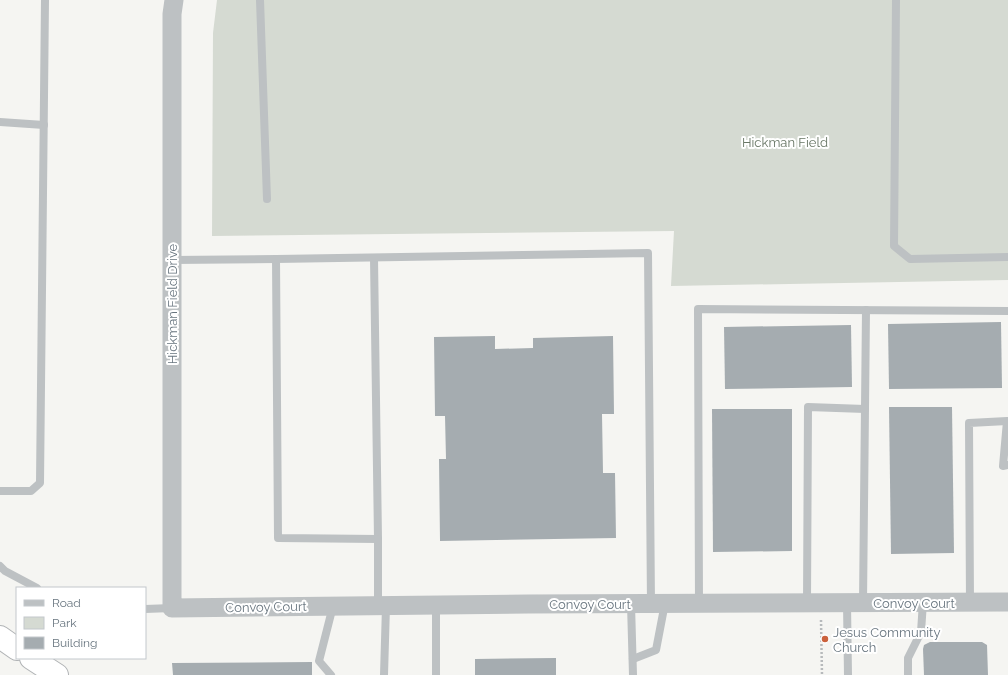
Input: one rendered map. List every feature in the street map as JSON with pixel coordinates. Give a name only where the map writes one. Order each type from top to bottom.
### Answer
[{"type":"highway","points":[[0,637],[16,648]]},
{"type":"highway","points":[[33,659],[57,675]]},
{"type":"street","name":"Hickman Field Drive","points":[[172,608],[172,14],[174,0]]},
{"type":"street","name":"Convoy Court","points":[[172,608],[658,603],[807,603],[852,608],[922,602],[1008,602]]},
{"type":"lane","points":[[0,491],[31,491],[40,483],[45,0]]},
{"type":"lane","points":[[260,0],[267,199]]},
{"type":"lane","points":[[896,0],[894,246],[910,259],[1008,257]]},
{"type":"lane","points":[[0,122],[44,125]]},
{"type":"lane","points":[[172,260],[276,260],[648,253],[658,603],[656,650],[632,659]]},
{"type":"lane","points":[[374,258],[378,539],[384,675]]},
{"type":"lane","points":[[276,260],[278,538],[378,539]]},
{"type":"lane","points":[[699,603],[698,309],[1008,311]]},
{"type":"lane","points":[[848,675],[865,408],[866,310]]},
{"type":"lane","points":[[807,603],[808,407],[865,408]]},
{"type":"lane","points":[[970,602],[969,423],[1007,421],[1004,466],[1008,465]]},
{"type":"lane","points":[[0,566],[5,571],[35,587]]},
{"type":"lane","points":[[908,675],[908,658],[921,632],[922,602]]},
{"type":"lane","points":[[631,604],[633,675]]},
{"type":"lane","points":[[436,605],[436,675]]},
{"type":"lane","points":[[331,675],[319,661],[333,606]]},
{"type":"lane","points":[[146,610],[172,608]]},
{"type":"path","points":[[822,675],[821,619],[852,608]]},
{"type":"green space","name":"Hickman Field","points":[[217,0],[1008,0],[1008,280],[671,286],[674,231],[212,236],[213,33]]},
{"type":"building","points":[[1001,322],[1002,388],[889,389],[888,324]]},
{"type":"building","points":[[851,325],[852,387],[725,389],[724,327]]},
{"type":"building","points":[[495,336],[495,349],[533,348],[533,338],[613,336],[614,414],[602,414],[603,473],[615,473],[616,538],[440,541],[439,459],[446,459],[445,416],[435,416],[434,337]]},
{"type":"building","points":[[889,407],[952,407],[954,553],[891,554]]},
{"type":"building","points":[[712,409],[792,409],[792,551],[713,552]]},
{"type":"building","points":[[930,642],[982,642],[987,645],[988,675],[924,675],[923,649],[924,645]]},
{"type":"building","points":[[556,658],[556,675],[475,675],[475,659]]},
{"type":"building","points":[[312,662],[312,675],[173,675],[172,663]]},
{"type":"place","name":"Jesus Community Church","points":[[825,639]]}]
